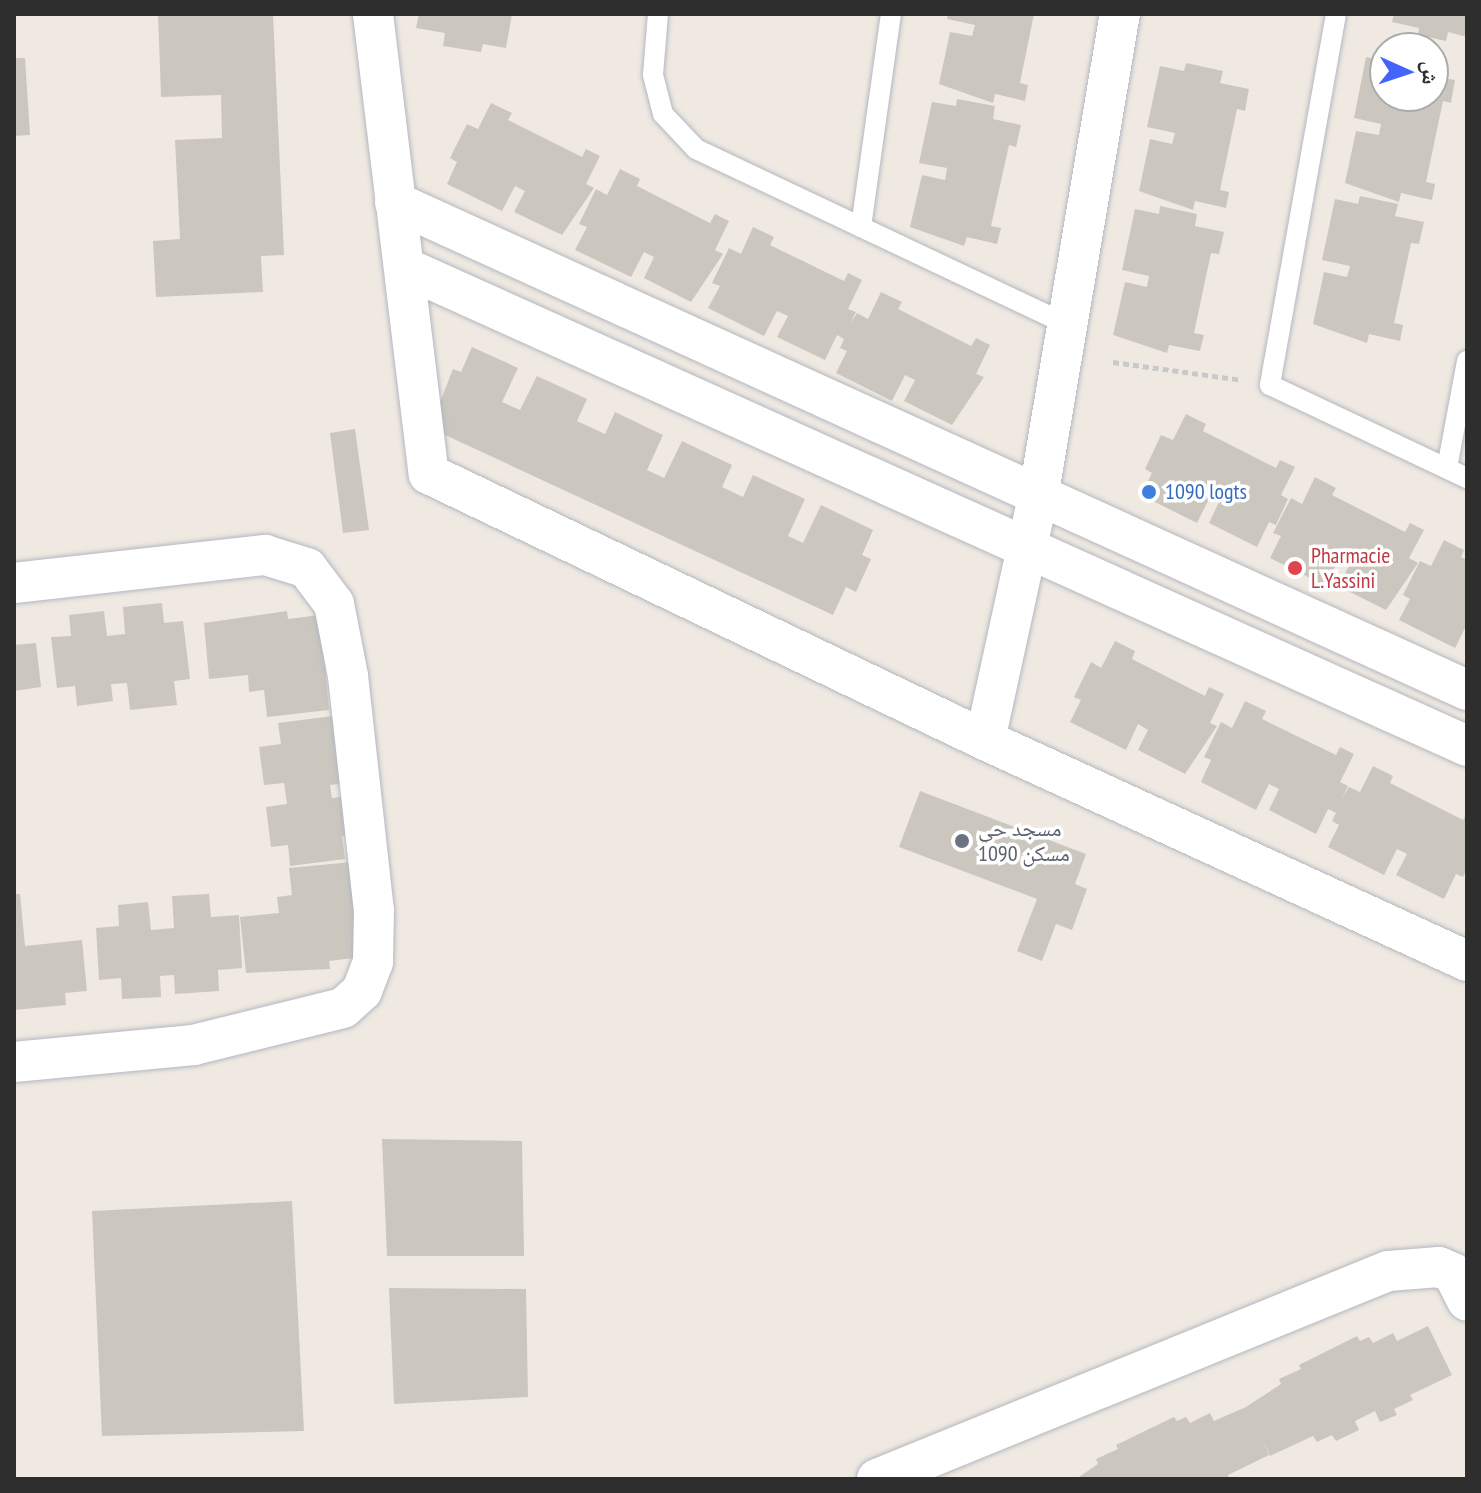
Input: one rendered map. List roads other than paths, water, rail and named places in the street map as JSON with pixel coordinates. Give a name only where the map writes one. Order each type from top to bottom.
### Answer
[{"type":"street","points":[[373,14],[429,474],[985,740],[1467,961]]},
{"type":"street","points":[[985,740],[1039,492],[1070,326],[1120,14]]},
{"type":"street","points":[[395,202],[1039,492],[1467,690]]},
{"type":"street","points":[[406,268],[1028,545],[1467,746]]},
{"type":"street","points":[[14,583],[265,555],[307,568],[334,604],[359,743],[374,910],[373,962],[362,991],[343,1008],[194,1045],[14,1062]]},
{"type":"street","points":[[877,1479],[1388,1271],[1439,1267],[1453,1273],[1467,1301]]},
{"type":"lane","points":[[658,14],[653,75],[663,114],[696,149],[1070,326]]},
{"type":"lane","points":[[861,227],[891,14]]},
{"type":"lane","points":[[1336,14],[1270,385],[1467,478]]},
{"type":"lane","points":[[1447,468],[1467,361]]},
{"type":"place","name":"1090 logts","points":[[1149,492]]},
{"type":"place","name":"Pharmacie L.Yassini","points":[[1295,568]]},
{"type":"place","name":"مسجد حي 1090 مسكن","points":[[962,841]]}]
